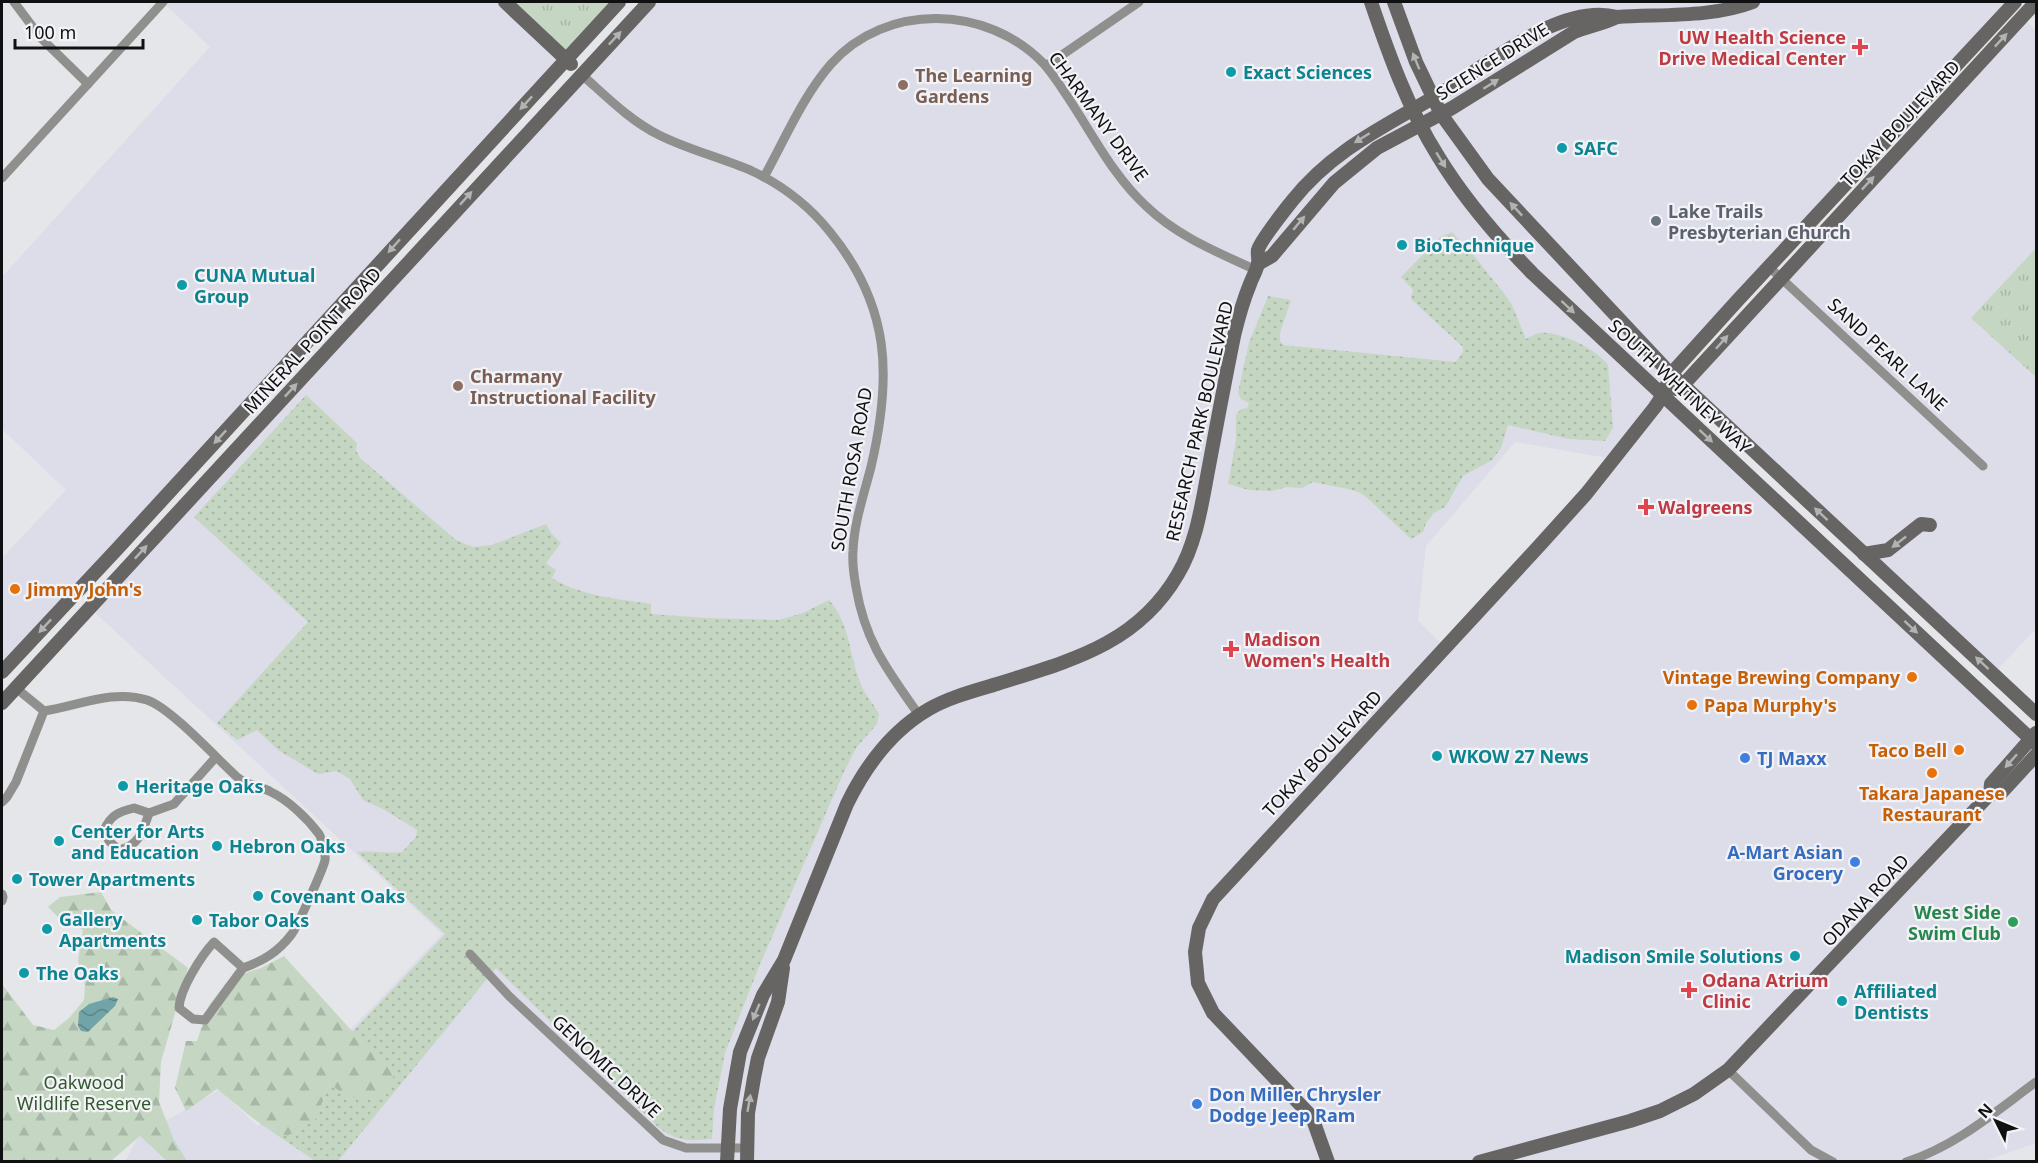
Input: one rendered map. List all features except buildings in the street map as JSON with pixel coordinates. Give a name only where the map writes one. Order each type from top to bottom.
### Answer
[{"type":"street","points":[[14,2],[41,38],[88,84]]},
{"type":"street","points":[[2,178],[164,2]]},
{"type":"street","name":"SOUTH ROSA ROAD","points":[[505,2],[581,74],[646,128],[677,143],[764,177],[797,200],[829,231],[858,272],[873,309],[883,352],[884,395],[878,440],[853,551],[855,579],[860,612],[869,638],[881,661],[919,715]]},
{"type":"street","name":"MINERAL POINT ROAD","points":[[2,673],[619,2]]},
{"type":"street","name":"MINERAL POINT ROAD","points":[[2,703],[649,2]]},
{"type":"street","points":[[1046,66],[1139,2]]},
{"type":"street","name":"SOUTH WHITNEY WAY","points":[[1371,2],[1391,60],[1437,155],[1457,186],[1504,245],[1843,564],[2035,738]]},
{"type":"street","name":"SOUTH WHITNEY WAY","points":[[1394,2],[1416,62],[1441,114],[1488,179],[1671,374],[2037,714]]},
{"type":"street","name":"SCIENCE DRIVE","points":[[1413,109],[1527,37],[1575,18],[1602,13],[1617,17],[1707,12],[1753,2]]},
{"type":"street","name":"TOKAY BOULEVARD","points":[[1328,1161],[1312,1117],[1213,1013],[1198,983],[1195,952],[1200,925],[1213,898],[1586,494],[1664,395],[1671,374],[2015,2]]},
{"type":"street","name":"TOKAY BOULEVARD","points":[[1664,395],[1683,385],[2037,2]]},
{"type":"street","name":"SCIENCE DRIVE","points":[[1421,124],[1574,32],[1617,17]]},
{"type":"street","name":"CHARMANY DRIVE","points":[[764,177],[806,100],[825,72],[856,42],[898,23],[926,18],[973,23],[1007,35],[1046,66],[1120,177],[1144,205],[1182,234],[1257,267]]},
{"type":"street","name":"RESEARCH PARK BOULEVARD","points":[[727,1155],[730,1109],[740,1052],[763,995],[784,960],[819,870],[856,785],[882,748],[919,715],[968,692],[1055,665],[1103,646],[1143,619],[1168,591],[1179,574],[1193,540],[1234,336],[1242,306],[1257,267],[1258,249],[1292,201],[1308,183],[1352,144],[1413,109]]},
{"type":"street","name":"RESEARCH PARK BOULEVARD","points":[[1257,267],[1272,256],[1328,190],[1358,162],[1377,148],[1421,124]]},
{"type":"street","name":"SAND PEARL LANE","points":[[1769,267],[1983,466]]},
{"type":"street","points":[[1864,554],[1888,550],[1921,524],[1930,525]]},
{"type":"street","points":[[1843,564],[1885,573]]},
{"type":"street","points":[[1869,587],[1901,588]]},
{"type":"street","points":[[2,673],[44,711],[69,707],[93,699],[113,697],[148,700],[174,718],[241,780],[285,800],[320,835],[325,859],[293,933],[274,953],[261,962],[243,968],[205,1020],[194,1019],[179,1008],[180,998],[207,949],[214,942],[243,968]]},
{"type":"street","points":[[2,802],[16,782],[44,711]]},
{"type":"street","name":"ODANA ROAD","points":[[1479,1161],[1630,1121],[1659,1111],[1694,1094],[1728,1071],[1989,795],[1991,784],[2035,738]]},
{"type":"street","name":"ODANA ROAD","points":[[1989,795],[2001,793],[2037,755]]},
{"type":"street","points":[[149,813],[142,835],[129,848],[119,850],[109,841],[104,830],[108,820],[117,812],[134,808],[149,813],[174,804],[216,757]]},
{"type":"street","points":[[2,894],[2,901]]},
{"type":"street","name":"GENOMIC DRIVE","points":[[470,954],[509,996],[663,1140],[686,1148],[727,1155],[746,1154]]},
{"type":"street","name":"RESEARCH PARK BOULEVARD","points":[[746,1154],[748,1113],[754,1078],[758,1058],[778,1002],[784,960]]},
{"type":"street","points":[[1728,1071],[1811,1150],[1833,1161]]},
{"type":"street","points":[[1906,1161],[1928,1155],[1960,1138],[2037,1082]]},
{"type":"shaded area","points":[[163,2],[505,2],[566,59],[2,672],[2,558],[66,490],[2,429],[2,277],[210,47]]},
{"type":"shaded area","points":[[649,2],[2015,2],[1671,374],[1665,398],[2031,739],[1990,794],[2036,755],[2036,1143],[1982,1162],[125,1161],[138,1137],[219,1090],[258,1126],[442,934],[90,608]],"holes":[[[1515,442],[1613,459],[1445,647],[1418,621],[1426,546]]]},
{"type":"shaded area","points":[[2022,17],[2036,30],[2036,248],[1972,318],[2036,377],[2036,629],[1992,675],[1683,385]]},
{"type":"green space","points":[[505,2],[619,2],[566,59]]},
{"type":"green space","points":[[1452,232],[1506,296],[1526,339],[1539,333],[1556,334],[1586,347],[1608,365],[1613,428],[1605,441],[1569,439],[1508,425],[1501,448],[1492,460],[1463,476],[1445,507],[1434,513],[1426,523],[1423,532],[1411,539],[1364,495],[1353,490],[1313,482],[1302,488],[1287,487],[1271,491],[1249,490],[1228,484],[1236,440],[1236,415],[1241,409],[1247,408],[1249,403],[1241,399],[1238,393],[1243,369],[1249,343],[1268,296],[1291,300],[1280,333],[1280,341],[1283,345],[1456,362],[1463,352],[1463,347],[1411,299],[1413,290],[1401,277],[1440,237]]},
{"type":"green space","points":[[2036,248],[2036,377],[1971,318]]},
{"type":"green space","points":[[306,395],[357,443],[356,450],[360,458],[456,540],[473,547],[492,545],[546,524],[561,543],[546,563],[556,570],[552,578],[575,589],[600,596],[651,604],[651,614],[779,620],[803,613],[829,600],[836,609],[845,629],[862,686],[879,714],[877,724],[856,748],[843,774],[758,969],[725,1053],[714,1109],[712,1139],[684,1140],[659,1128],[496,968],[338,1161],[315,1161],[255,1120],[287,1136],[315,1119],[330,1083],[361,1041],[352,1032],[445,934],[357,852],[402,852],[416,837],[417,830],[383,809],[363,800],[350,779],[337,771],[318,774],[278,750],[257,730],[237,740],[217,723],[308,622],[194,517]]},
{"type":"green space","name":"Oakwood Wildlife Reserve","points":[[101,892],[111,910],[188,968],[161,1062],[159,1102],[174,1140],[187,1161],[167,1161],[140,1136],[111,1161],[2,1161],[2,984],[33,1025],[54,1030],[69,1018],[84,1000],[85,985],[78,961],[83,930],[61,920],[48,907],[60,897]]},
{"type":"green space","points":[[284,956],[361,1041],[396,1070],[385,1097],[347,1098],[330,1083],[315,1120],[287,1136],[255,1120],[217,1089],[186,1111],[175,1088],[186,1041],[197,1041],[209,1005],[230,978],[261,968]]},
{"type":"water","points":[[113,997],[118,999],[115,1006],[88,1032],[81,1031],[78,1026],[79,1012],[89,1004]]},
{"type":"place","name":"UW Health Science Drive Medical Center","points":[[1860,47]]},
{"type":"place","name":"Exact Sciences","points":[[1231,72]]},
{"type":"place","name":"The Learning Gardens","points":[[903,85]]},
{"type":"place","name":"SAFC","points":[[1562,148]]},
{"type":"place","name":"Lake Trails Presbyterian Church","points":[[1656,221]]},
{"type":"place","name":"BioTechnique","points":[[1402,245]]},
{"type":"place","name":"CUNA Mutual Group","points":[[182,285]]},
{"type":"place","name":"Charmany Instructional Facility","points":[[458,386]]},
{"type":"place","name":"Walgreens","points":[[1646,507]]},
{"type":"place","name":"Jimmy John's","points":[[15,589]]},
{"type":"place","name":"Madison Women's Health","points":[[1231,649]]},
{"type":"place","name":"Vintage Brewing Company","points":[[1912,677]]},
{"type":"place","name":"Papa Murphy's","points":[[1692,705]]},
{"type":"place","name":"Taco Bell","points":[[1959,750]]},
{"type":"place","name":"WKOW 27 News","points":[[1437,756]]},
{"type":"place","name":"TJ Maxx","points":[[1745,758]]},
{"type":"place","name":"Takara Japanese Restaurant","points":[[1932,773]]},
{"type":"place","name":"Heritage Oaks","points":[[123,786]]},
{"type":"place","name":"Center for Arts and Education","points":[[59,841]]},
{"type":"place","name":"Hebron Oaks","points":[[217,846]]},
{"type":"place","name":"A-Mart Asian Grocery","points":[[1855,862]]},
{"type":"place","name":"Tower Apartments","points":[[17,879]]},
{"type":"place","name":"Covenant Oaks","points":[[258,896]]},
{"type":"place","name":"Tabor Oaks","points":[[197,920]]},
{"type":"place","name":"West Side Swim Club","points":[[2013,922]]},
{"type":"place","name":"Gallery Apartments","points":[[47,929]]},
{"type":"place","name":"Madison Smile Solutions","points":[[1795,956]]},
{"type":"place","name":"The Oaks","points":[[24,973]]},
{"type":"place","name":"Odana Atrium Clinic","points":[[1689,990]]},
{"type":"place","name":"Affiliated Dentists","points":[[1842,1001]]},
{"type":"place","name":"Don Miller Chrysler Dodge Jeep Ram","points":[[1197,1104]]}]
